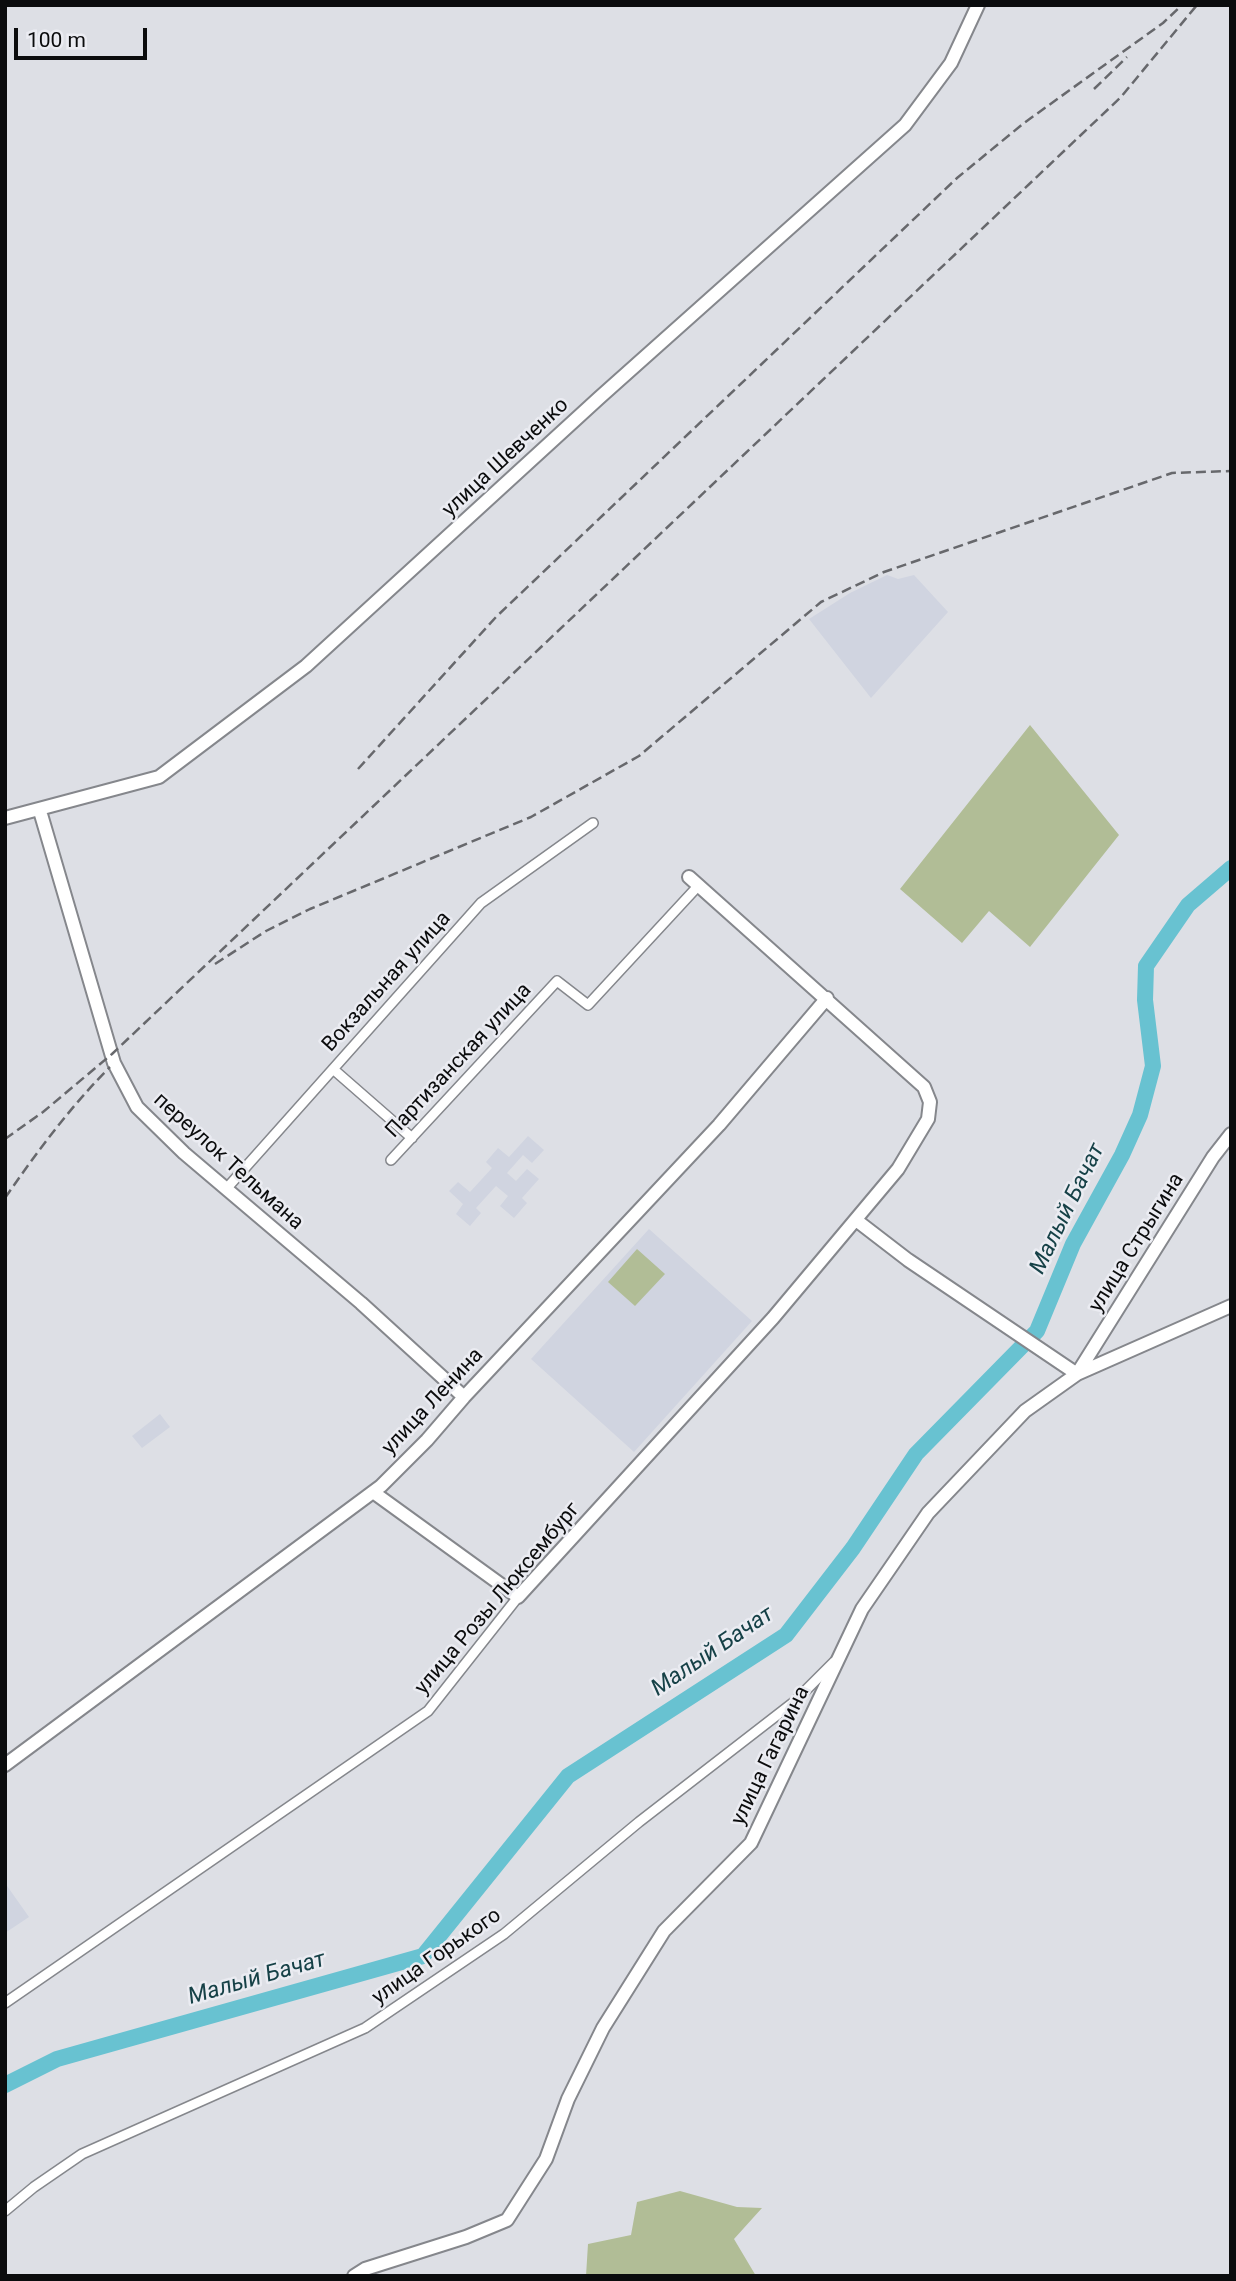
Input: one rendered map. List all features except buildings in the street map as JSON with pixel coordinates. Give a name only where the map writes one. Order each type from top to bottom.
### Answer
[{"type":"street","name":"улица Шевченко","points":[[5,818],[40,811],[159,777],[306,666],[599,398],[905,125],[951,62],[978,5]]},
{"type":"street","name":"переулок Тельмана","points":[[40,811],[114,1063],[137,1107],[184,1153],[361,1303],[464,1397]]},
{"type":"street","name":"Вокзальная улица","points":[[227,1188],[481,902],[593,822]]},
{"type":"street","points":[[694,881],[827,998]]},
{"type":"street","name":"Партизанская улица","points":[[391,1160],[557,981],[588,1005],[694,881]]},
{"type":"street","name":"улица Розы Люксембург","points":[[5,2003],[428,1711],[518,1597],[773,1318],[898,1169],[928,1119],[930,1102],[924,1087],[827,998]]},
{"type":"street","name":"улица Ленина","points":[[5,1765],[373,1492],[427,1440],[719,1125],[827,998]]},
{"type":"street","points":[[333,1069],[412,1138]]},
{"type":"street","name":"улица Стрыгина","points":[[1077,1374],[1213,1157],[1231,1134]]},
{"type":"street","points":[[856,1220],[908,1259],[1077,1374],[1231,1306]]},
{"type":"street","name":"улица Гагарина","points":[[354,2276],[365,2269],[466,2237],[507,2220],[546,2159],[568,2099],[603,2028],[664,1931],[751,1843],[862,1609],[928,1513],[1025,1411],[1077,1374]]},
{"type":"street","points":[[373,1492],[518,1597]]},
{"type":"street","name":"улица Горького","points":[[5,2211],[82,2154],[365,2028],[504,1934],[639,1822],[794,1702],[841,1656]]},
{"type":"shaded area","points":[[887,575],[898,579],[914,575],[948,612],[871,698],[809,619],[850,593]]},
{"type":"shaded area","points":[[528,1136],[544,1150],[532,1163],[523,1155],[507,1173],[516,1181],[527,1169],[539,1179],[522,1198],[527,1203],[514,1218],[500,1206],[508,1196],[496,1186],[476,1208],[481,1213],[470,1226],[456,1214],[463,1204],[449,1191],[458,1182],[470,1192],[492,1168],[486,1162],[498,1148],[509,1157]]},
{"type":"shaded area","points":[[649,1229],[752,1321],[634,1452],[531,1359]]},
{"type":"shaded area","points":[[160,1414],[170,1427],[142,1448],[132,1436]]},
{"type":"shaded area","points":[[5,1883],[29,1917],[5,1933]]},
{"type":"green space","points":[[1030,725],[1119,835],[1030,947],[989,911],[962,943],[900,889]]},
{"type":"green space","points":[[637,1249],[665,1274],[635,1306],[608,1282]]},
{"type":"green space","points":[[680,2191],[737,2207],[762,2208],[734,2239],[756,2276],[586,2276],[588,2244],[631,2235],[637,2202]]},
{"type":"waterway","name":"Малый Бачат","points":[[5,2085],[57,2059],[423,1956],[568,1776],[786,1635],[853,1548],[916,1454],[1037,1331],[1073,1244],[1122,1155],[1140,1115],[1153,1066],[1145,1000],[1146,966],[1188,905],[1231,868]]},
{"type":"railway","points":[[358,769],[496,617],[957,178],[1024,123],[1163,23],[1182,5]]},
{"type":"railway","points":[[5,1139],[43,1112],[112,1054],[1121,97],[1197,5]]},
{"type":"railway","points":[[1094,89],[1127,57]]},
{"type":"railway","points":[[215,964],[266,931],[310,909],[531,817],[639,756],[821,602],[884,572],[1172,473],[1231,471]]},
{"type":"railway","points":[[5,1198],[54,1130],[110,1067]]}]
